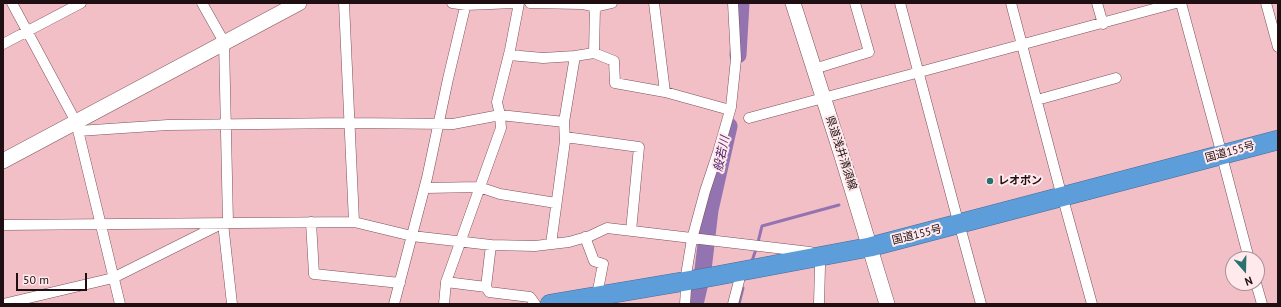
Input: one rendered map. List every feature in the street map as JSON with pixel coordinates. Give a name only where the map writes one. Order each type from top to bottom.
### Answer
[{"type":"highway","name":"国道155号","points":[[550,304],[602,300],[687,289],[710,281],[872,252],[1223,159],[1278,140]]},
{"type":"highway","name":"国道155号","points":[[1223,159],[1278,150]]},
{"type":"highway","name":"国道155号","points":[[710,281],[739,281],[820,261]]},
{"type":"street","points":[[12,3],[77,126],[120,304]]},
{"type":"street","points":[[3,44],[81,3]]},
{"type":"street","points":[[202,3],[224,42],[226,223],[232,304]]},
{"type":"street","points":[[3,161],[77,126],[224,42],[299,3]]},
{"type":"street","points":[[344,3],[354,222]]},
{"type":"street","points":[[452,3],[514,3]]},
{"type":"street","points":[[444,304],[446,282],[500,128],[500,115],[496,102],[509,55],[519,3]]},
{"type":"street","points":[[530,3],[582,4],[595,7],[612,3]]},
{"type":"street","points":[[654,3],[665,92]]},
{"type":"street","points":[[687,289],[694,239],[706,191],[730,110],[736,58],[733,3]]},
{"type":"street","name":"県道浅井清須線","points":[[793,3],[887,304]]},
{"type":"street","points":[[814,69],[869,52],[855,3]]},
{"type":"street","points":[[900,3],[980,304]]},
{"type":"street","points":[[1011,3],[1092,304]]},
{"type":"street","points":[[1097,3],[1102,24]]},
{"type":"street","points":[[749,118],[1176,3]]},
{"type":"street","points":[[1181,3],[1248,251]]},
{"type":"street","points":[[1266,3],[1278,47]]},
{"type":"street","points":[[394,304],[425,188],[438,124],[466,4]]},
{"type":"street","points":[[594,53],[595,7]]},
{"type":"street","points":[[509,55],[543,58],[594,53],[614,61],[615,83],[665,92],[730,110]]},
{"type":"street","points":[[551,244],[565,137],[564,122],[575,56]]},
{"type":"street","points":[[1037,100],[1116,78]]},
{"type":"street","points":[[77,126],[349,123],[453,124],[500,115],[564,122]]},
{"type":"street","points":[[565,137],[639,147],[631,231]]},
{"type":"street","points":[[425,188],[479,187],[500,194],[556,203]]},
{"type":"street","points":[[311,222],[314,274],[400,283]]},
{"type":"street","points":[[3,225],[354,222],[412,236],[491,246],[535,246],[569,242],[607,228],[816,253],[820,261],[819,304]]},
{"type":"street","points":[[3,304],[113,278],[226,223]]},
{"type":"street","points":[[585,237],[594,261],[603,264],[602,300]]},
{"type":"street","points":[[491,246],[486,287],[489,292],[530,297],[535,304]]},
{"type":"street","points":[[733,304],[739,281]]},
{"type":"street","points":[[446,282],[486,287]]},
{"type":"street","points":[[1258,291],[1262,304]]},
{"type":"waterway","name":"般若川","points":[[738,55],[741,3]]},
{"type":"waterway","name":"般若川","points":[[695,304],[703,270],[710,210],[729,126]]},
{"type":"waterway","points":[[758,242],[762,226],[839,205]]},
{"type":"waterway","points":[[752,261],[756,249]]},
{"type":"waterway","points":[[739,304],[743,288]]},
{"type":"place","name":"レオポン","points":[[990,181]]}]
